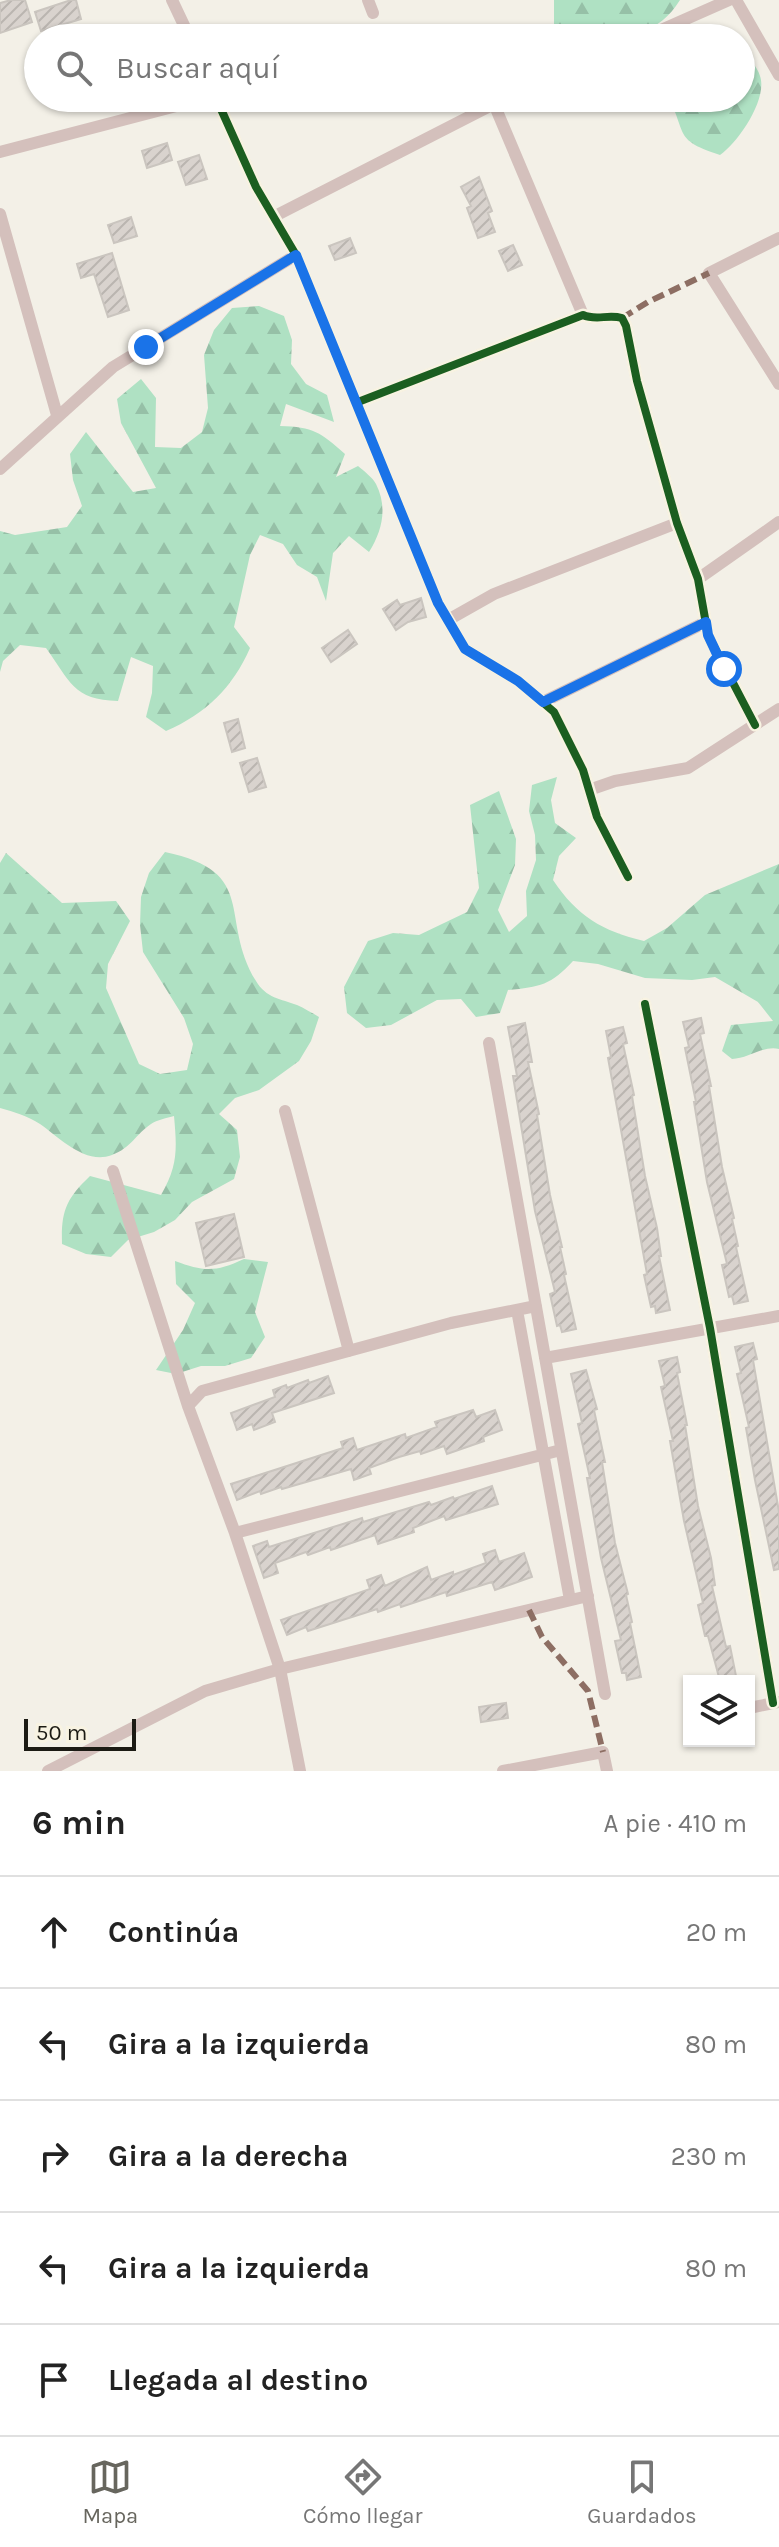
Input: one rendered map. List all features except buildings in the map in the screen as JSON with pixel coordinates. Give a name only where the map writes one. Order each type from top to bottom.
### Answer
[{"type":"street","points":[[172,0],[183,24]]},
{"type":"street","points":[[368,0],[373,13]]},
{"type":"street","points":[[675,24],[729,0]]},
{"type":"street","points":[[736,0],[750,24]]},
{"type":"street","points":[[755,33],[779,75]]},
{"type":"street","points":[[0,152],[153,112]]},
{"type":"street","points":[[222,112],[256,187],[296,255],[438,603],[465,649],[518,681],[554,712],[583,770],[597,817],[628,877]]},
{"type":"street","points":[[275,216],[478,112]]},
{"type":"street","points":[[497,112],[583,315],[591,319],[613,315],[622,318],[626,326],[637,381],[677,523],[698,579],[708,635],[755,725]]},
{"type":"street","points":[[0,214],[57,415]]},
{"type":"street","points":[[779,238],[709,273],[779,384]]},
{"type":"street","points":[[0,469],[113,367],[296,255]]},
{"type":"street","points":[[358,402],[583,315]]},
{"type":"street","points":[[698,579],[779,522]]},
{"type":"street","points":[[448,620],[494,594],[677,523]]},
{"type":"street","points":[[543,702],[706,622]]},
{"type":"street","points":[[589,790],[615,781],[688,768],[779,709]]},
{"type":"street","points":[[645,1004],[710,1328],[776,1703],[755,1707]]},
{"type":"street","points":[[489,1043],[605,1694]]},
{"type":"street","points":[[285,1111],[349,1351]]},
{"type":"street","points":[[113,1171],[188,1406],[235,1533],[280,1669],[300,1771]]},
{"type":"street","points":[[188,1406],[202,1391],[451,1323],[536,1306]]},
{"type":"street","points":[[517,1310],[570,1600]]},
{"type":"street","points":[[545,1358],[779,1316]]},
{"type":"street","points":[[235,1533],[561,1450]]},
{"type":"street","points":[[48,1771],[205,1691],[280,1669],[588,1596]]},
{"type":"street","points":[[503,1771],[603,1752],[607,1771]]},
{"type":"green space","points":[[554,0],[680,0],[657,24],[554,24]]},
{"type":"green space","points":[[755,66],[761,86],[755,110]]},
{"type":"green space","points":[[675,112],[754,112],[743,131],[720,155],[695,145],[681,128]]},
{"type":"green space","points":[[259,306],[284,316],[292,340],[291,364],[306,384],[327,395],[334,422],[286,404],[280,426],[316,432],[345,454],[336,477],[358,466],[376,484],[382,502],[382,519],[369,552],[349,536],[333,553],[326,601],[317,577],[297,565],[283,544],[260,535],[250,555],[234,627],[250,648],[217,698],[194,716],[166,731],[146,717],[152,693],[153,666],[131,657],[118,701],[91,697],[82,692],[67,679],[46,648],[20,645],[3,661],[0,672],[0,531],[15,535],[67,527],[82,506],[73,480],[70,454],[86,432],[133,492],[156,488],[121,423],[117,399],[141,379],[156,398],[155,447],[181,448],[202,432],[208,408],[204,355],[214,330],[232,308]]},
{"type":"green space","points":[[557,777],[551,800],[555,823],[576,838],[559,856],[553,880],[581,912],[615,932],[644,941],[667,928],[705,895],[779,864],[779,1049],[767,1049],[732,1059],[722,1051],[731,1025],[773,1021],[758,1002],[715,977],[692,980],[645,978],[598,964],[573,961],[544,983],[508,990],[500,1013],[476,1017],[461,999],[437,1000],[391,1025],[366,1028],[347,1013],[344,987],[368,941],[393,933],[419,935],[467,912],[479,888],[470,805],[499,791],[516,839],[515,865],[498,910],[509,932],[527,916],[526,891],[536,860],[535,835],[529,811],[532,785]]},
{"type":"green space","points":[[165,852],[195,861],[214,872],[226,885],[245,958],[260,987],[274,997],[319,1017],[311,1041],[299,1061],[259,1090],[235,1098],[219,1114],[237,1130],[240,1157],[234,1179],[192,1202],[175,1220],[154,1232],[128,1240],[111,1257],[86,1254],[62,1244],[64,1214],[70,1199],[90,1176],[161,1195],[171,1175],[175,1157],[174,1116],[153,1123],[124,1149],[102,1157],[83,1153],[35,1121],[0,1108],[0,863],[6,853],[62,903],[116,901],[130,921],[108,964],[106,988],[139,1064],[160,1074],[187,1070],[193,1044],[184,1018],[143,952],[141,897],[149,873]]},
{"type":"green space","points":[[244,1259],[268,1262],[255,1312],[265,1337],[251,1358],[225,1366],[201,1366],[176,1374],[156,1370],[183,1330],[195,1303],[176,1284],[175,1261],[210,1269]]},
{"type":"marked path","points":[[622,318],[709,273]]},
{"type":"marked path","points":[[529,1610],[542,1637],[588,1691],[603,1752]]},
{"type":"cycle path","points":[[222,112],[256,187],[296,255],[438,603],[465,649],[518,681],[554,712],[583,770],[597,817],[628,877]]},
{"type":"cycle path","points":[[358,402],[583,315],[622,318],[677,523],[698,579],[708,635],[755,725]]},
{"type":"cycle path","points":[[645,1004],[710,1328],[773,1703]]},
{"type":"route","points":[[146,347],[296,255],[438,603],[465,649],[518,681],[543,702],[706,622],[708,635],[724,669]]}]
